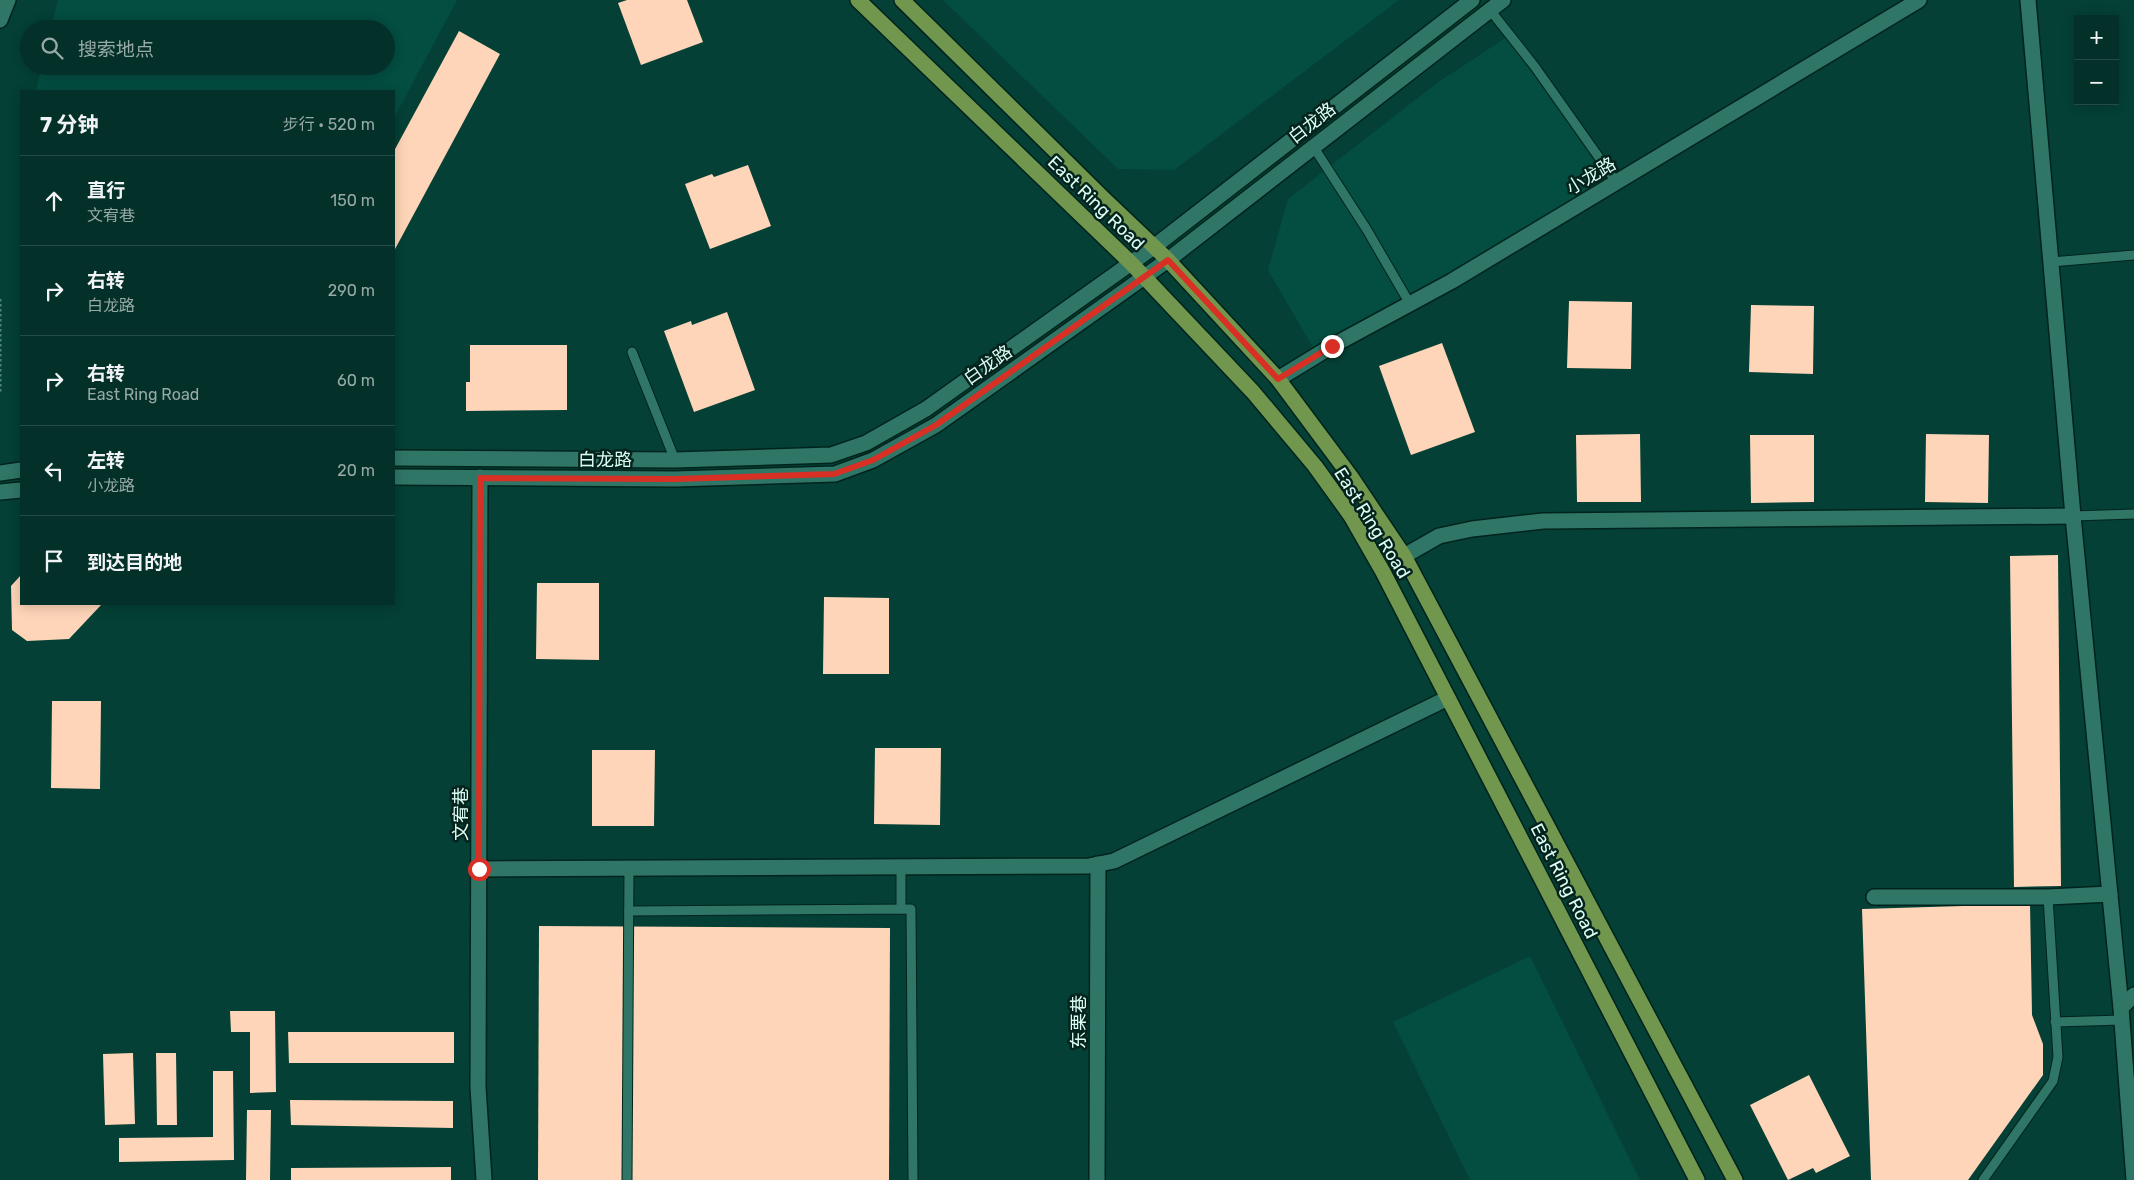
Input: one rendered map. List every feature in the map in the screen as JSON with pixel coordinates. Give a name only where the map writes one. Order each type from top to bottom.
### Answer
[{"type":"main road","name":"East Ring Road","points":[[858,0],[1145,277],[1253,392],[1325,480],[1351,516],[1383,572],[1697,1180]]},
{"type":"main road","name":"East Ring Road","points":[[902,0],[1103,198],[1155,246],[1278,379],[1352,477],[1404,556],[1735,1180]]},
{"type":"street","points":[[0,20],[8,0]]},
{"type":"street","name":"白龙路","points":[[395,458],[674,460],[831,454],[866,443],[926,409],[1155,246],[1472,0]]},
{"type":"street","name":"白龙路","points":[[395,477],[675,479],[834,474],[873,460],[936,425],[1145,277],[1503,0]]},
{"type":"street","name":"小龙路","points":[[1278,379],[1332,346],[1452,281],[1919,0]]},
{"type":"street","points":[[2028,0],[2073,516],[2122,1014],[2134,1180]]},
{"type":"street","points":[[0,473],[20,470]]},
{"type":"street","name":"文宥巷","points":[[480,478],[478,1087],[484,1180]]},
{"type":"street","points":[[0,492],[20,490]]},
{"type":"street","points":[[1404,556],[1439,536],[1472,529],[1543,522],[2073,516]]},
{"type":"street","points":[[479,869],[1089,866],[1114,861],[1448,698]]},
{"type":"street","name":"东栗巷","points":[[1097,1180],[1098,864]]},
{"type":"street","points":[[1874,897],[2048,897],[2110,894]]},
{"type":"street","points":[[2122,1014],[2134,995]]},
{"type":"lane","points":[[1490,10],[1535,67],[1617,183]]},
{"type":"lane","points":[[1313,146],[1367,230],[1410,304]]},
{"type":"lane","points":[[2051,262],[2134,255]]},
{"type":"lane","points":[[632,352],[674,460]]},
{"type":"lane","points":[[2073,516],[2134,514]]},
{"type":"lane","points":[[901,867],[901,909]]},
{"type":"lane","points":[[627,1180],[629,868]]},
{"type":"lane","points":[[1983,1180],[2053,1081],[2058,1057],[2048,897]]},
{"type":"lane","points":[[629,911],[911,909],[913,1180]]},
{"type":"lane","points":[[2055,1022],[2122,1014]]},
{"type":"path","points":[[0,299],[0,392]]},
{"type":"shaded area","points":[[58,0],[457,0],[395,116],[395,90],[36,90],[40,75],[395,75],[395,20],[53,20]]},
{"type":"shaded area","points":[[943,0],[1399,0],[1174,170],[1118,169]]},
{"type":"shaded area","points":[[1513,33],[1617,177],[1371,321],[1315,351],[1268,270],[1288,199],[1437,83]]},
{"type":"shaded area","points":[[1530,956],[1640,1180],[1470,1180],[1393,1022]]},
{"type":"building","points":[[627,0],[687,0],[703,42],[641,65],[618,3]]},
{"type":"building","points":[[459,31],[500,54],[395,249],[395,149]]},
{"type":"building","points":[[748,165],[771,226],[710,249],[685,184],[712,174],[714,177]]},
{"type":"building","points":[[1569,301],[1632,302],[1631,369],[1567,368]]},
{"type":"building","points":[[1751,305],[1814,306],[1813,374],[1749,372]]},
{"type":"building","points":[[727,312],[755,390],[694,412],[664,331],[691,321],[692,325]]},
{"type":"building","points":[[1442,343],[1475,432],[1411,455],[1379,366]]},
{"type":"building","points":[[470,345],[567,345],[567,410],[466,411],[466,382],[470,382]]},
{"type":"building","points":[[1640,434],[1641,502],[1577,502],[1576,435]]},
{"type":"building","points":[[1926,434],[1989,435],[1988,503],[1925,502]]},
{"type":"building","points":[[1750,435],[1814,435],[1814,502],[1751,503]]},
{"type":"building","points":[[2058,555],[2061,886],[2014,887],[2010,556]]},
{"type":"building","points":[[20,576],[20,605],[101,605],[69,639],[27,641],[12,630],[11,586]]},
{"type":"building","points":[[537,583],[599,583],[599,660],[536,659]]},
{"type":"building","points":[[824,597],[889,598],[889,674],[823,674]]},
{"type":"building","points":[[52,701],[101,701],[100,789],[51,788]]},
{"type":"building","points":[[875,748],[941,748],[940,825],[874,824]]},
{"type":"building","points":[[592,750],[655,750],[654,826],[592,826]]},
{"type":"building","points":[[2030,904],[2032,1015],[2043,1044],[2043,1075],[1968,1180],[1871,1180],[1862,909]]},
{"type":"building","points":[[539,926],[890,928],[889,1180],[538,1180]]},
{"type":"building","points":[[230,1011],[275,1011],[276,1092],[250,1093],[250,1032],[231,1032]]},
{"type":"building","points":[[288,1032],[454,1032],[454,1063],[289,1063]]},
{"type":"building","points":[[133,1053],[135,1124],[105,1125],[103,1054]]},
{"type":"building","points":[[156,1053],[176,1053],[177,1125],[157,1125]]},
{"type":"building","points":[[213,1071],[233,1071],[234,1160],[119,1162],[119,1138],[213,1137]]},
{"type":"building","points":[[1809,1075],[1850,1156],[1816,1173],[1813,1168],[1788,1180],[1750,1105]]},
{"type":"building","points":[[290,1100],[453,1101],[453,1128],[291,1125]]},
{"type":"building","points":[[247,1110],[271,1110],[270,1180],[246,1180]]},
{"type":"building","points":[[451,1167],[451,1180],[291,1180],[291,1168]]},
{"type":"route","points":[[479,869],[480,478],[675,479],[834,474],[873,460],[936,425],[1168,260],[1278,379],[1332,346]]}]
